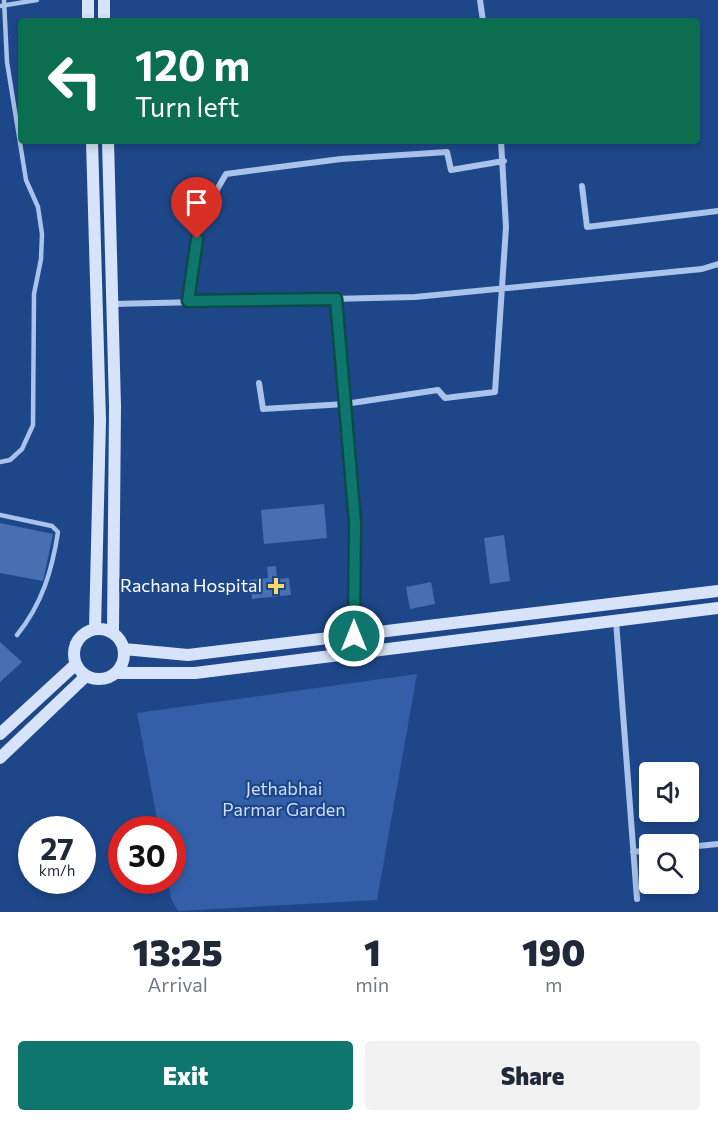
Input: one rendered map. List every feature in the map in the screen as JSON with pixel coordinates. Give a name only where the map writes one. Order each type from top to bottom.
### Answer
[{"type":"main road","points":[[88,0],[88,18]]},
{"type":"main road","points":[[104,0],[105,18]]},
{"type":"main road","points":[[92,144],[100,420],[95,629]]},
{"type":"main road","points":[[108,144],[115,406],[113,632],[124,648],[123,662],[116,673]]},
{"type":"main road","points":[[124,648],[188,655],[718,591]]},
{"type":"main road","points":[[113,632],[95,629],[82,636],[77,642],[74,657],[76,664],[86,675],[101,679],[116,673],[195,673],[718,608]]},
{"type":"main road","points":[[0,734],[76,664]]},
{"type":"main road","points":[[0,758],[86,675]]},
{"type":"street","points":[[480,0],[483,18]]},
{"type":"street","points":[[259,383],[263,409],[345,404],[438,390],[444,398],[495,392],[506,227],[501,144]]},
{"type":"street","points":[[188,301],[200,219],[226,174],[341,159],[447,152],[451,170],[504,161]]},
{"type":"street","points":[[582,186],[587,227],[718,212]]},
{"type":"street","points":[[112,304],[415,297],[702,269],[718,264]]},
{"type":"street","points":[[336,299],[355,522],[354,636]]},
{"type":"street","points":[[616,621],[637,899]]},
{"type":"street","points":[[699,846],[718,844]]},
{"type":"street","points":[[633,852],[639,851]]},
{"type":"lane","points":[[18,130],[3,30],[3,4],[36,0]]},
{"type":"lane","points":[[0,462],[10,460],[22,449],[33,425],[33,294],[41,259],[42,234],[38,207],[26,180],[20,144]]},
{"type":"lane","points":[[0,515],[52,526],[58,532],[44,594],[33,615],[17,635]]},
{"type":"green space","name":"Jethabhai Parmar Garden","points":[[417,674],[377,900],[178,911],[170,894],[186,894],[186,816],[157,816],[137,713]]},
{"type":"building","points":[[324,504],[327,538],[264,544],[261,510]]},
{"type":"building","points":[[0,523],[53,534],[43,581],[0,573]]},
{"type":"building","points":[[504,535],[510,581],[490,584],[484,538]]},
{"type":"building","points":[[276,566],[277,579],[289,578],[291,595],[252,599],[250,580],[268,578],[267,567]]},
{"type":"building","points":[[431,582],[435,604],[410,609],[406,587]]},
{"type":"building","points":[[0,642],[22,662],[0,682]]},
{"type":"place","name":"Rachana Hospital","points":[[276,586]]},
{"type":"route","points":[[197,239],[188,301],[336,299],[355,522],[354,636]]}]
